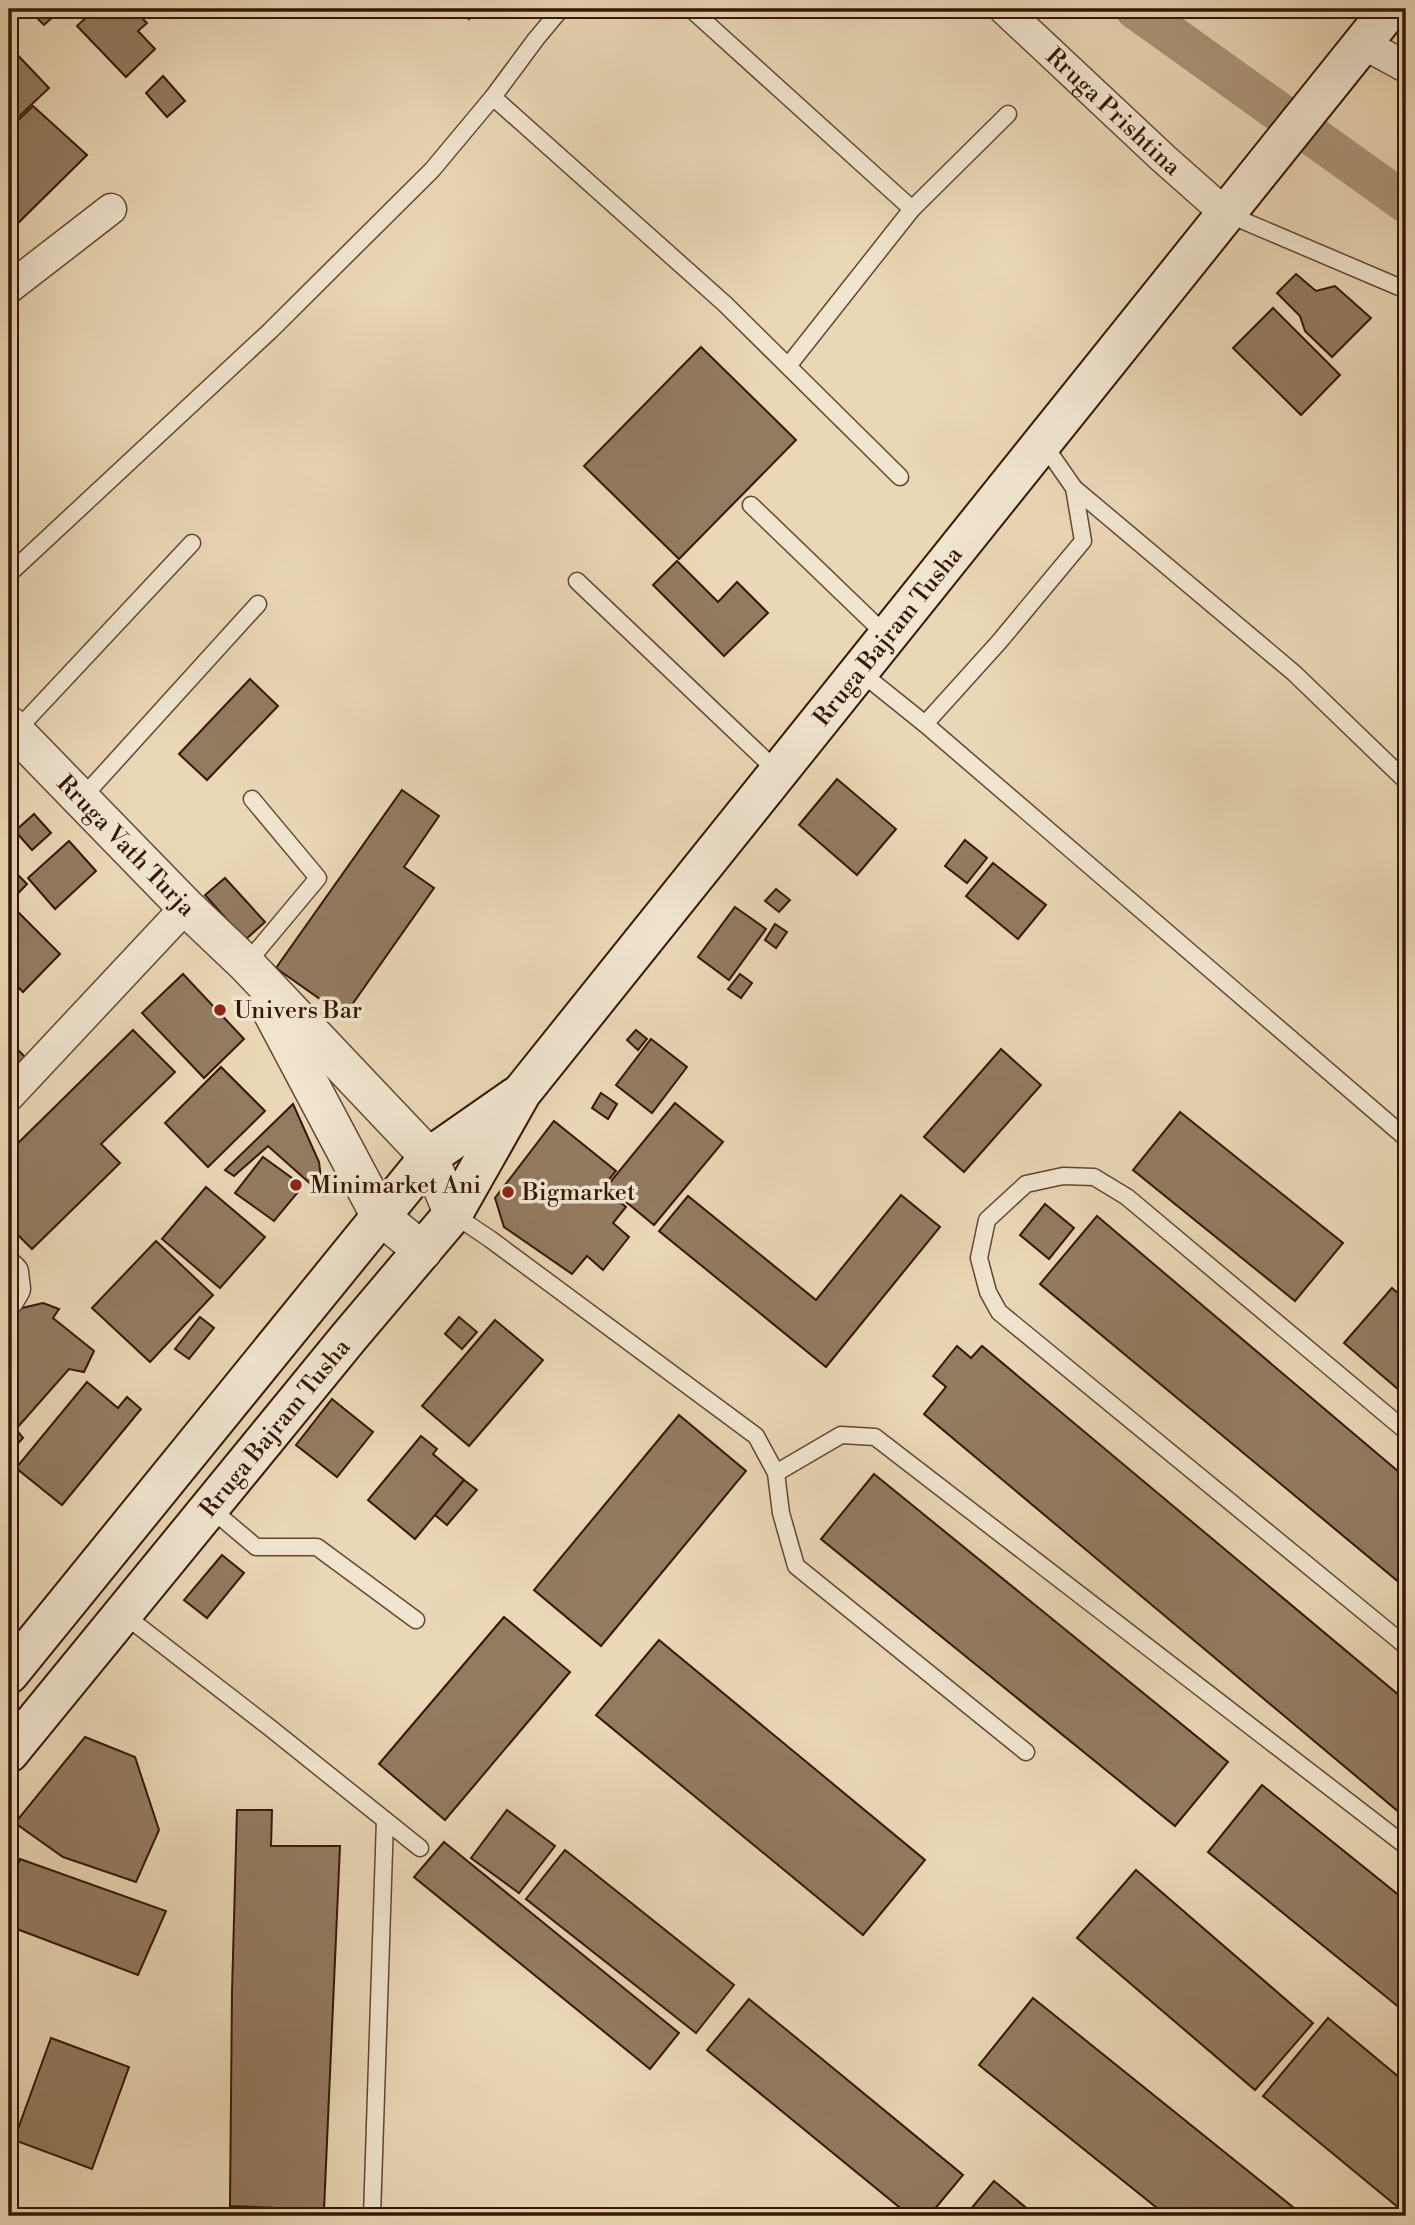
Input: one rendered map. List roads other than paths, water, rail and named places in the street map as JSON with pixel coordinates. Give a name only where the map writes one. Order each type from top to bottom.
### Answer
[{"type":"main road","name":"Rruga Bajram Tusha","points":[[9,1753],[349,1337],[424,1251],[453,1213],[522,1092],[1390,9]]},
{"type":"main road","name":"Rruga Bajram Tusha","points":[[9,1674],[429,1157],[522,1092]]},
{"type":"street","name":"Rruga Prishtina","points":[[1004,9],[1163,158],[1226,213]]},
{"type":"street","points":[[1356,50],[1406,67]]},
{"type":"street","points":[[9,288],[111,209]]},
{"type":"street","name":"Rruga Vath Turja","points":[[12,729],[186,907],[246,964],[429,1157]]},
{"type":"street","points":[[9,1096],[186,907]]},
{"type":"street","name":"Rruga Vath Turja","points":[[246,964],[380,1216]]},
{"type":"street","points":[[429,1157],[453,1213]]},
{"type":"street","points":[[380,1216],[424,1251]]},
{"type":"street","points":[[9,1268],[13,1272],[15,1289],[9,1299]]},
{"type":"lane","points":[[9,574],[270,331],[432,170],[561,9]]},
{"type":"lane","points":[[691,9],[912,209]]},
{"type":"lane","points":[[493,97],[725,304],[900,477]]},
{"type":"lane","points":[[788,366],[912,209],[1008,114]]},
{"type":"lane","points":[[1226,213],[1406,290]]},
{"type":"lane","points":[[1042,442],[1074,488],[1294,673],[1406,781]]},
{"type":"lane","points":[[925,724],[999,642],[1083,541],[1074,488]]},
{"type":"lane","points":[[751,505],[887,636]]},
{"type":"lane","points":[[12,729],[192,543]]},
{"type":"lane","points":[[577,581],[778,772]]},
{"type":"lane","points":[[81,799],[258,604]]},
{"type":"lane","points":[[859,671],[925,724],[1406,1138]]},
{"type":"lane","points":[[246,964],[318,878],[252,799]]},
{"type":"lane","points":[[1406,1431],[1127,1196],[1094,1177],[1063,1177],[1026,1184],[987,1220],[979,1258],[988,1292],[999,1312],[1406,1646]]},
{"type":"lane","points":[[453,1213],[755,1436],[776,1473],[781,1513],[796,1566],[1026,1752]]},
{"type":"lane","points":[[776,1473],[841,1435],[875,1437],[1406,1846]]},
{"type":"lane","points":[[210,1508],[256,1547],[317,1547],[416,1620]]},
{"type":"lane","points":[[123,1614],[420,1848]]},
{"type":"lane","points":[[372,2216],[385,1820]]},
{"type":"waterway","points":[[1135,9],[1406,203]]},
{"type":"place","name":"Univers Bar","points":[[220,1010]]},
{"type":"place","name":"Minimarket Ani","points":[[296,1185]]},
{"type":"place","name":"Bigmarket","points":[[508,1192]]}]
